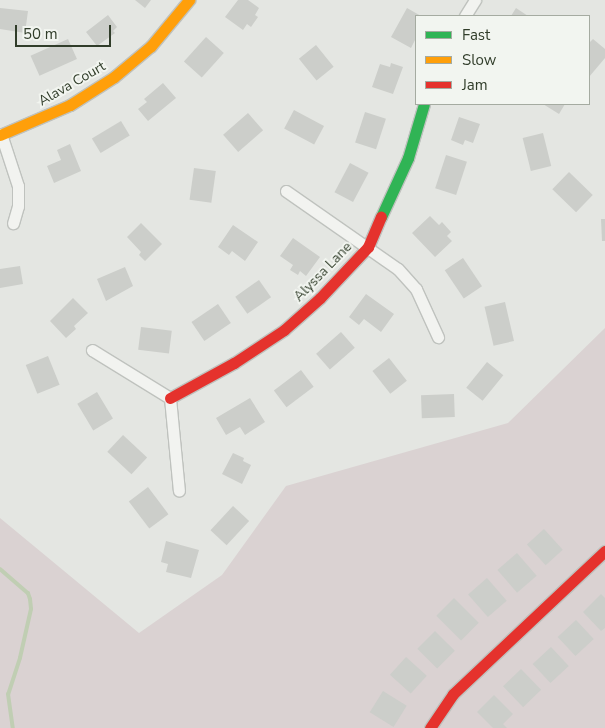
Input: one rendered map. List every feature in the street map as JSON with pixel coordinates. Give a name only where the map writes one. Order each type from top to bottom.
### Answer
[{"type":"street","name":"Alava Court","points":[[0,134],[70,105],[108,82],[151,46],[189,0]]},
{"type":"street","points":[[466,15],[475,0]]},
{"type":"street","name":"Alyssa Lane","points":[[170,398],[234,363],[284,330],[305,313],[368,246],[408,158],[424,105]]},
{"type":"street","points":[[0,134],[18,186],[18,206],[13,222]]},
{"type":"street","points":[[286,191],[368,246],[398,270],[416,289],[438,336]]},
{"type":"street","points":[[92,350],[170,398],[179,491]]},
{"type":"street","points":[[430,728],[454,694],[605,552]]},
{"type":"shaded area","points":[[605,328],[605,728],[0,728],[0,518],[139,633],[222,575],[286,486],[508,423]]},
{"type":"building","points":[[135,0],[151,0],[145,8]]},
{"type":"building","points":[[238,0],[248,0],[259,8],[255,15],[258,17],[251,27],[247,24],[243,30],[225,17]]},
{"type":"building","points":[[0,8],[28,11],[25,33],[0,29]]},
{"type":"building","points":[[407,8],[419,15],[415,15],[415,40],[411,48],[391,37]]},
{"type":"building","points":[[516,8],[526,15],[512,15]]},
{"type":"building","points":[[108,15],[117,27],[113,31],[115,33],[97,46],[86,32]]},
{"type":"building","points":[[206,37],[224,53],[202,78],[184,62]]},
{"type":"building","points":[[68,39],[77,59],[39,76],[31,56]]},
{"type":"building","points":[[593,39],[605,49],[605,58],[590,76],[590,42]]},
{"type":"building","points":[[316,45],[334,67],[317,81],[299,59]]},
{"type":"building","points":[[391,63],[403,67],[393,94],[372,87],[380,64],[390,67]]},
{"type":"building","points":[[163,83],[176,98],[148,121],[138,109],[147,102],[144,99]]},
{"type":"building","points":[[545,105],[564,105],[559,114]]},
{"type":"building","points":[[294,110],[324,126],[314,145],[284,129]]},
{"type":"building","points":[[365,112],[386,119],[376,149],[355,142]]},
{"type":"building","points":[[248,113],[263,130],[238,152],[223,135]]},
{"type":"building","points":[[459,117],[480,124],[473,143],[465,140],[463,145],[451,140]]},
{"type":"building","points":[[121,121],[130,136],[101,153],[92,139]]},
{"type":"building","points":[[543,133],[551,166],[531,171],[523,138]]},
{"type":"building","points":[[70,144],[81,171],[54,183],[47,166],[61,160],[57,150]]},
{"type":"building","points":[[446,155],[467,162],[456,195],[435,188]]},
{"type":"building","points":[[350,163],[369,173],[353,202],[335,192]]},
{"type":"building","points":[[194,168],[216,171],[211,203],[190,200]]},
{"type":"building","points":[[569,172],[593,195],[576,212],[552,189]]},
{"type":"building","points":[[430,216],[439,225],[442,222],[451,232],[447,236],[452,241],[435,257],[412,233]]},
{"type":"building","points":[[601,219],[605,219],[605,241],[602,241]]},
{"type":"building","points":[[141,223],[162,244],[145,261],[139,255],[141,252],[127,237]]},
{"type":"building","points":[[233,225],[258,242],[245,261],[232,251],[229,255],[218,247]]},
{"type":"building","points":[[293,238],[320,257],[306,276],[300,271],[298,275],[290,270],[293,265],[280,256]]},
{"type":"building","points":[[463,258],[482,286],[464,298],[445,270]]},
{"type":"building","points":[[20,266],[23,284],[0,288],[0,269]]},
{"type":"building","points":[[125,267],[133,286],[106,301],[97,279]]},
{"type":"building","points":[[259,280],[271,297],[247,314],[235,297]]},
{"type":"building","points":[[366,294],[394,314],[381,332],[364,319],[359,325],[349,317]]},
{"type":"building","points":[[73,298],[88,313],[74,326],[76,329],[66,338],[50,321]]},
{"type":"building","points":[[505,302],[514,341],[494,346],[485,307]]},
{"type":"building","points":[[218,304],[231,323],[204,341],[191,322]]},
{"type":"building","points":[[141,327],[172,331],[169,354],[138,350]]},
{"type":"building","points":[[341,332],[355,348],[330,369],[316,354]]},
{"type":"building","points":[[48,356],[60,385],[37,394],[26,365]]},
{"type":"building","points":[[389,358],[407,381],[390,394],[372,371]]},
{"type":"building","points":[[487,362],[503,375],[483,401],[466,388]]},
{"type":"building","points":[[301,370],[314,387],[286,407],[274,390]]},
{"type":"building","points":[[97,392],[113,419],[93,430],[77,404]]},
{"type":"building","points":[[454,394],[455,417],[422,418],[421,395]]},
{"type":"building","points":[[250,398],[265,422],[245,435],[240,427],[226,435],[216,418]]},
{"type":"building","points":[[123,435],[147,458],[131,474],[107,452]]},
{"type":"building","points":[[233,453],[244,458],[243,461],[251,465],[242,484],[222,474]]},
{"type":"building","points":[[148,487],[168,514],[149,529],[129,501]]},
{"type":"building","points":[[233,506],[249,521],[227,545],[210,530]]},
{"type":"building","points":[[544,529],[563,550],[546,565],[527,544]]},
{"type":"building","points":[[166,541],[199,550],[191,578],[166,572],[168,564],[161,562]]},
{"type":"building","points":[[517,553],[537,576],[517,593],[497,570]]},
{"type":"building","points":[[487,578],[507,601],[488,617],[468,594]]},
{"type":"building","points":[[601,594],[605,598],[605,628],[601,631],[583,612]]},
{"type":"building","points":[[454,598],[479,623],[461,640],[436,616]]},
{"type":"building","points":[[576,620],[594,639],[575,656],[558,637]]},
{"type":"building","points":[[435,631],[455,651],[437,668],[417,649]]},
{"type":"building","points":[[551,647],[569,666],[550,683],[533,664]]},
{"type":"building","points":[[406,657],[427,676],[411,694],[390,675]]},
{"type":"building","points":[[521,669],[541,690],[523,707],[503,686]]},
{"type":"building","points":[[383,691],[407,706],[393,727],[370,712]]},
{"type":"building","points":[[494,695],[513,714],[503,724],[507,728],[493,728],[477,712]]},
{"type":"waterway","points":[[0,569],[28,593],[31,609],[20,658],[8,694],[13,728]]},
{"type":"traffic: fast","points":[[381,217],[408,158],[424,105]]},
{"type":"traffic: slow","points":[[0,135],[70,105],[114,77],[151,46],[189,0]]},
{"type":"traffic: jam","points":[[170,398],[234,363],[284,330],[320,298],[368,247],[381,217]]},
{"type":"traffic: jam","points":[[430,728],[453,694],[605,551]]}]
